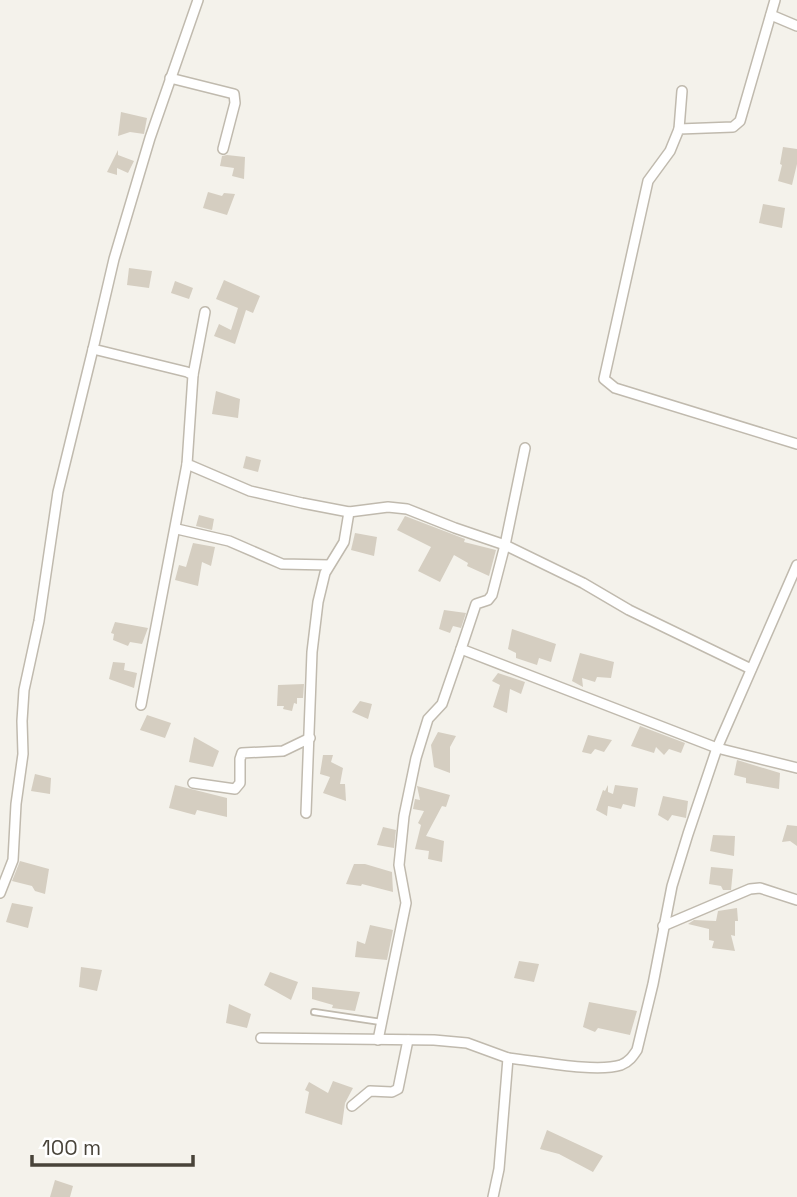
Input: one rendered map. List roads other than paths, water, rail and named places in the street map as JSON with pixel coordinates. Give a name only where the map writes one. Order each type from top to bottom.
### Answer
[{"type":"street","points":[[0,893],[13,860],[16,804],[23,754],[24,690],[39,621],[58,492],[114,259],[150,138],[198,0]]},
{"type":"street","points":[[679,129],[737,125],[743,115],[775,0]]},
{"type":"street","points":[[771,15],[797,26]]},
{"type":"street","points":[[170,78],[234,94],[235,103],[223,149]]},
{"type":"street","points":[[682,91],[679,129],[670,151],[648,181],[604,379],[615,388],[797,444]]},
{"type":"street","points":[[141,705],[177,528],[187,464],[193,375],[205,312]]},
{"type":"street","points":[[93,349],[193,375]]},
{"type":"street","points":[[378,1040],[406,903],[399,865],[404,816],[412,777],[428,719],[442,704],[474,607],[492,595],[525,448]]},
{"type":"street","points":[[187,464],[256,493],[349,512],[388,507],[407,509],[505,545],[583,583],[629,610],[751,669]]},
{"type":"street","points":[[306,813],[312,652],[316,615],[322,580],[344,542],[349,512]]},
{"type":"street","points":[[177,528],[229,541],[282,564],[329,565]]},
{"type":"street","points":[[261,1038],[467,1043],[508,1058],[584,1067],[622,1065],[631,1058],[637,1050],[646,1015],[672,886],[717,748],[797,565]]},
{"type":"street","points":[[461,649],[717,748],[797,768]]},
{"type":"street","points":[[193,783],[235,789],[240,783],[242,753],[283,751],[310,738]]},
{"type":"street","points":[[663,926],[750,889],[760,888],[797,900]]},
{"type":"street","points":[[352,1106],[370,1091],[392,1092],[398,1089],[408,1040]]},
{"type":"street","points":[[493,1197],[499,1169],[508,1058]]},
{"type":"lane","points":[[314,1012],[382,1021]]}]
